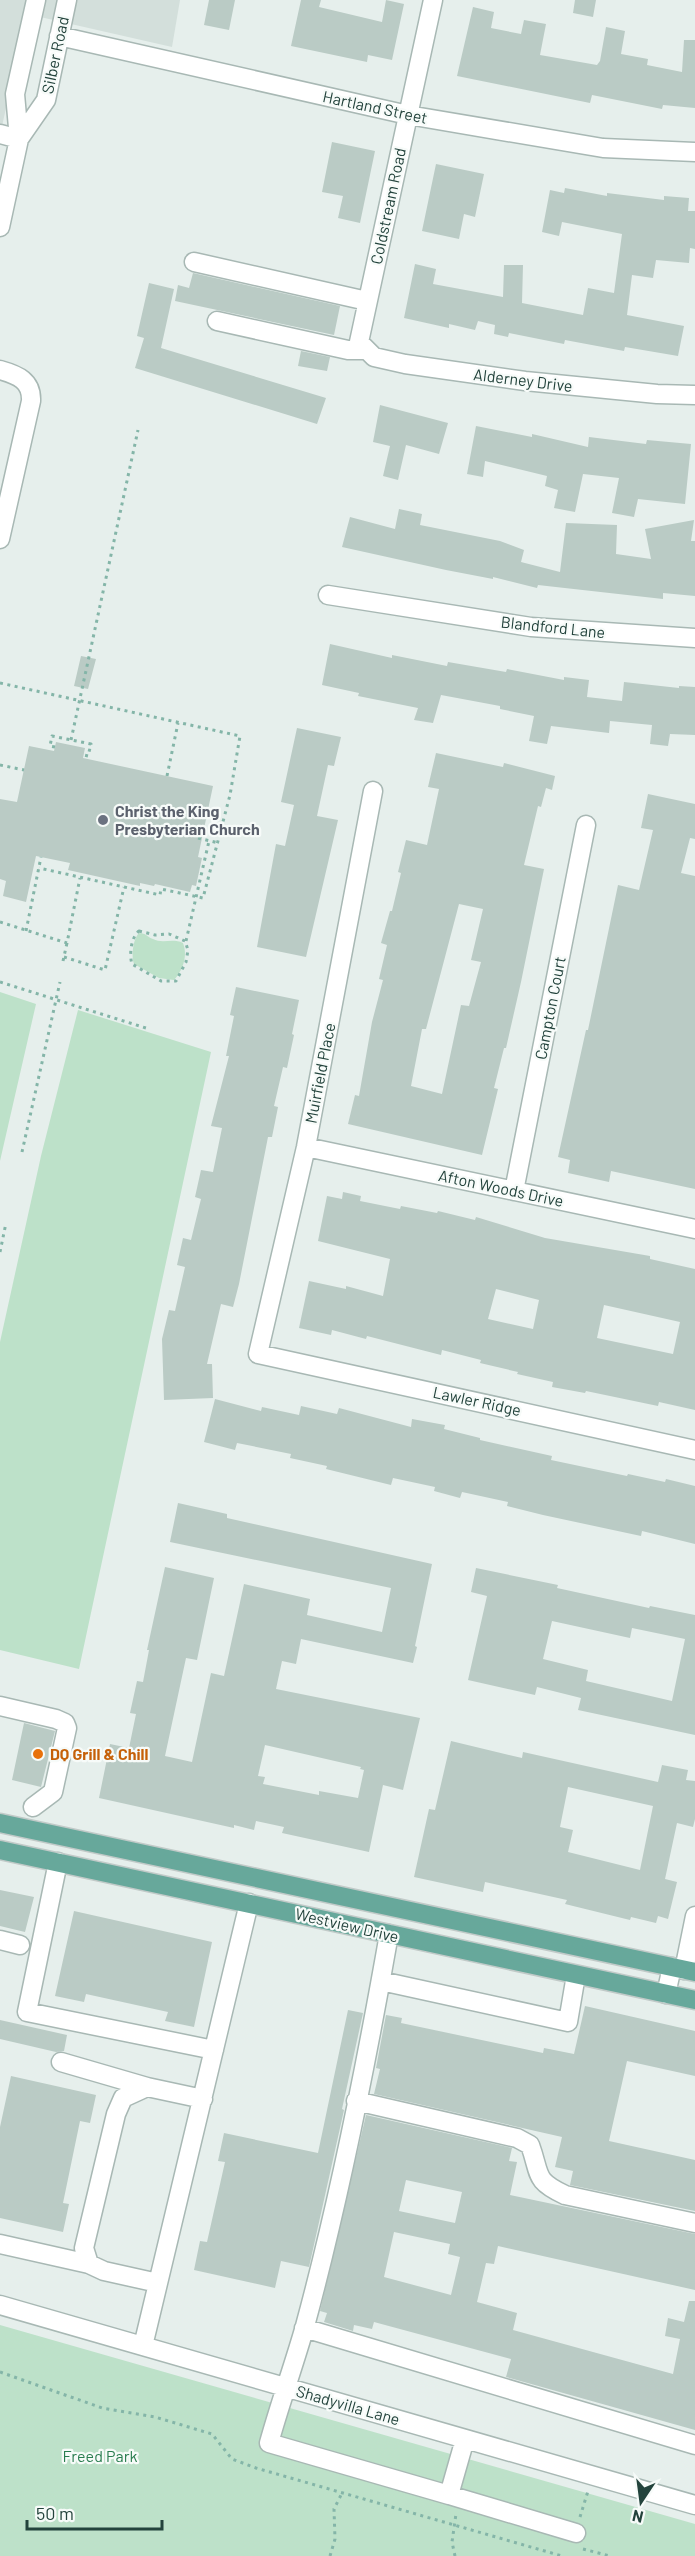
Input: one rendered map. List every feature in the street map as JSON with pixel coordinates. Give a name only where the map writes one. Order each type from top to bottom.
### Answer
[{"type":"main road","name":"Westview Drive","points":[[0,1822],[683,1970]]},
{"type":"main road","name":"Westview Drive","points":[[0,1850],[695,2000]]},
{"type":"main road","points":[[367,1929],[373,1904]]},
{"type":"street","name":"Silber Road","points":[[0,227],[20,139],[15,94],[36,0]]},
{"type":"street","name":"Silber Road","points":[[20,139],[46,100],[67,0]]},
{"type":"street","name":"Coldstream Road","points":[[363,346],[368,301],[433,0]]},
{"type":"street","name":"Hartland Street","points":[[59,36],[408,115],[603,148],[695,152]]},
{"type":"street","points":[[0,134],[20,139]]},
{"type":"street","points":[[194,262],[368,301]]},
{"type":"street","name":"Alderney Drive","points":[[217,321],[348,350],[363,346],[374,357],[405,364],[525,381],[657,394],[695,395]]},
{"type":"street","points":[[0,369],[26,381],[31,390],[31,401],[0,539]]},
{"type":"street","name":"Blandford Lane","points":[[328,595],[531,627],[695,638]]},
{"type":"street","name":"Muirfield Place","points":[[258,1354],[306,1147],[374,791]]},
{"type":"street","name":"Campton Court","points":[[514,1191],[586,825]]},
{"type":"street","name":"Afton Woods Drive","points":[[306,1147],[695,1229]]},
{"type":"street","name":"Lawler Ridge","points":[[258,1354],[695,1450]]},
{"type":"street","points":[[0,1706],[56,1719],[65,1723],[67,1728],[53,1792],[33,1808]]},
{"type":"street","points":[[58,1862],[27,2012],[214,2050]]},
{"type":"street","points":[[143,2346],[249,1903]]},
{"type":"street","points":[[666,1994],[683,1970],[695,1916]]},
{"type":"street","points":[[389,1934],[356,2101],[304,2328],[284,2386],[269,2443],[449,2495],[579,2541]]},
{"type":"street","points":[[0,1940],[20,1945]]},
{"type":"street","points":[[381,1981],[568,2022],[576,1975]]},
{"type":"street","points":[[61,2062],[147,2087],[203,2099]]},
{"type":"street","points":[[89,2264],[84,2248],[116,2114],[123,2098],[147,2087]]},
{"type":"street","points":[[356,2101],[517,2138],[530,2145],[538,2174],[545,2186],[565,2195],[695,2223]]},
{"type":"street","points":[[0,2244],[89,2264],[104,2271],[158,2283]]},
{"type":"street","name":"Shadyvilla Lane","points":[[0,2305],[695,2505]]},
{"type":"street","points":[[304,2328],[695,2445]]},
{"type":"street","points":[[449,2495],[465,2439]]},
{"type":"path","points":[[71,740],[138,430]]},
{"type":"path","points":[[0,683],[240,736],[219,843],[204,898],[161,889],[160,895],[39,868]]},
{"type":"path","points":[[167,776],[178,723]]},
{"type":"path","points":[[55,747],[50,746],[52,736],[91,744],[88,756],[84,755]]},
{"type":"path","points":[[0,765],[24,770]]},
{"type":"path","points":[[198,838],[219,843]]},
{"type":"path","points":[[185,941],[169,934],[139,931],[132,940],[131,962],[137,969],[158,980],[176,981],[186,962],[188,950],[185,941],[208,841]]},
{"type":"path","points":[[26,931],[41,857]]},
{"type":"path","points":[[81,877],[63,959],[105,970],[124,886]]},
{"type":"path","points":[[0,922],[67,943]]},
{"type":"path","points":[[0,982],[149,1029]]},
{"type":"path","points":[[22,1152],[60,982]]},
{"type":"path","points":[[0,1252],[6,1223]]},
{"type":"path","points":[[330,2556],[335,2539],[334,2509],[342,2493]]},
{"type":"path","points":[[454,2521],[452,2542],[455,2556]]},
{"type":"path","points":[[579,2541],[610,2556]]},
{"type":"shaded area","points":[[0,0],[180,0],[172,47],[27,14],[0,135]]},
{"type":"green space","points":[[139,933],[156,940],[183,943],[184,963],[174,980],[159,978],[134,964],[133,948]]},
{"type":"green space","points":[[0,992],[36,1004],[0,1161]]},
{"type":"green space","points":[[78,1010],[211,1052],[79,1669],[0,1650],[0,1342],[41,1156]]},
{"type":"green space","name":"Freed Park","points":[[0,2325],[695,2524],[695,2556],[0,2556]]},
{"type":"building","points":[[209,0],[235,0],[229,30],[204,25]]},
{"type":"building","points":[[301,0],[321,0],[319,7],[382,22],[386,0],[404,4],[392,60],[368,55],[367,62],[291,46]]},
{"type":"building","points":[[575,0],[596,0],[593,17],[573,13]]},
{"type":"building","points":[[473,7],[494,12],[491,28],[521,34],[524,20],[546,24],[540,55],[597,65],[600,61],[606,27],[625,31],[621,54],[648,59],[647,65],[682,72],[684,40],[695,40],[695,108],[663,105],[662,109],[592,95],[590,103],[457,76]]},
{"type":"building","points":[[332,142],[375,151],[360,223],[338,218],[343,196],[322,192]]},
{"type":"building","points":[[436,164],[484,174],[475,217],[464,214],[459,239],[422,231]]},
{"type":"building","points":[[565,188],[607,196],[607,193],[664,200],[664,196],[689,198],[688,211],[695,211],[695,249],[690,248],[689,263],[656,260],[653,278],[632,275],[627,315],[684,326],[678,356],[625,347],[624,351],[565,340],[564,344],[509,333],[508,337],[494,334],[495,325],[478,321],[475,330],[449,324],[449,328],[404,318],[415,264],[436,269],[433,284],[503,297],[504,265],[523,265],[522,303],[583,315],[588,288],[614,293],[622,234],[562,222],[559,236],[542,232],[550,190],[564,193]]},
{"type":"building","points":[[193,273],[340,306],[334,335],[175,301],[178,285],[189,288]]},
{"type":"building","points":[[149,283],[174,289],[161,348],[326,398],[317,424],[135,368],[144,338],[137,336]]},
{"type":"building","points":[[301,351],[330,357],[327,371],[298,366]]},
{"type":"building","points":[[380,405],[448,423],[439,454],[406,445],[398,480],[383,476],[390,446],[373,442]]},
{"type":"building","points":[[476,426],[532,437],[532,434],[588,447],[589,437],[646,444],[647,440],[691,444],[685,504],[638,499],[634,517],[612,513],[619,478],[583,474],[575,512],[554,508],[558,490],[545,486],[547,476],[485,461],[483,477],[467,474]]},
{"type":"building","points":[[399,509],[422,514],[420,525],[500,541],[524,550],[521,562],[560,572],[566,523],[617,525],[616,554],[651,559],[645,529],[694,520],[691,541],[695,541],[695,596],[663,593],[663,599],[538,585],[537,588],[342,547],[350,517],[395,529]]},
{"type":"building","points":[[330,644],[392,658],[392,655],[447,666],[448,662],[506,672],[507,669],[564,680],[564,677],[589,680],[587,697],[622,701],[624,682],[679,688],[679,686],[695,687],[695,735],[670,734],[668,746],[650,744],[652,725],[610,721],[609,733],[551,726],[547,744],[529,741],[534,716],[500,709],[500,706],[441,695],[433,723],[414,720],[418,708],[358,696],[359,693],[322,685]]},
{"type":"building","points":[[81,656],[96,659],[88,689],[74,686]]},
{"type":"building","points":[[297,728],[341,737],[334,766],[328,765],[317,816],[338,820],[306,957],[257,947],[276,844],[285,846],[294,805],[281,802]]},
{"type":"building","name":"Christ the King Presbyterian Church","points":[[56,742],[85,748],[83,758],[213,786],[198,857],[202,858],[196,886],[192,885],[190,892],[155,884],[154,886],[140,883],[140,886],[68,870],[70,863],[36,856],[26,902],[3,896],[6,881],[0,879],[0,799],[17,802],[29,746],[54,751]]},
{"type":"building","points":[[436,753],[503,767],[504,763],[555,776],[552,790],[546,788],[541,807],[538,806],[524,865],[544,869],[506,1048],[504,1048],[494,1088],[498,1089],[482,1155],[348,1124],[355,1095],[359,1096],[372,1022],[383,980],[379,979],[387,945],[381,943],[390,911],[392,911],[406,840],[427,845],[439,789],[428,787]],"holes":[[[459,904],[483,909],[471,960],[481,962],[469,1006],[461,1005],[442,1094],[411,1086],[422,1029],[426,1029]]]},
{"type":"building","points":[[648,794],[695,804],[695,839],[690,838],[681,873],[695,876],[695,1189],[611,1171],[609,1182],[568,1173],[570,1160],[558,1157],[586,1030],[588,1030],[618,885],[639,890],[653,830],[641,828]]},
{"type":"building","points":[[236,987],[299,1000],[292,1034],[294,1035],[287,1068],[283,1067],[274,1106],[278,1107],[272,1137],[268,1137],[233,1307],[221,1304],[207,1364],[212,1364],[213,1398],[164,1400],[162,1339],[169,1310],[175,1311],[185,1267],[177,1265],[183,1238],[191,1240],[201,1199],[195,1197],[201,1170],[213,1172],[222,1128],[211,1126],[229,1056],[226,1056],[234,1016],[230,1015]]},
{"type":"building","points":[[343,1192],[361,1196],[360,1201],[400,1209],[401,1206],[437,1213],[438,1211],[475,1220],[476,1217],[545,1238],[650,1256],[650,1259],[695,1269],[695,1410],[659,1402],[658,1406],[586,1391],[585,1393],[552,1387],[553,1382],[517,1374],[518,1372],[480,1363],[481,1360],[442,1350],[441,1355],[367,1336],[366,1339],[332,1330],[331,1335],[299,1328],[309,1281],[346,1289],[346,1286],[383,1296],[390,1259],[318,1241],[327,1196],[342,1199]],"holes":[[[496,1289],[539,1300],[533,1329],[488,1319]],[[604,1305],[680,1322],[673,1354],[597,1338]]]},
{"type":"building","points":[[215,1399],[261,1411],[262,1407],[299,1415],[301,1406],[337,1414],[339,1408],[411,1427],[412,1419],[445,1425],[444,1429],[480,1438],[480,1440],[552,1456],[551,1460],[627,1476],[628,1474],[665,1482],[666,1479],[695,1486],[695,1544],[642,1531],[641,1536],[543,1515],[507,1506],[508,1502],[462,1492],[460,1498],[434,1491],[435,1487],[393,1478],[391,1485],[326,1469],[327,1466],[290,1458],[291,1454],[237,1443],[235,1450],[204,1442]]},
{"type":"building","points":[[178,1503],[227,1514],[227,1518],[432,1564],[413,1663],[301,1639],[296,1664],[282,1661],[276,1689],[420,1718],[403,1790],[383,1785],[369,1852],[282,1833],[284,1827],[256,1821],[254,1830],[234,1825],[234,1828],[99,1798],[110,1744],[129,1748],[136,1714],[130,1713],[137,1681],[143,1682],[149,1650],[147,1650],[165,1567],[214,1578],[197,1660],[186,1658],[165,1756],[192,1762],[211,1673],[224,1676],[244,1584],[310,1599],[307,1615],[382,1632],[391,1588],[170,1542]],"holes":[[[265,1745],[361,1767],[360,1769],[364,1770],[358,1798],[319,1791],[319,1795],[263,1784],[265,1777],[258,1776]]]},
{"type":"building","points":[[476,1568],[558,1585],[557,1588],[649,1608],[650,1606],[695,1615],[695,1735],[578,1710],[581,1698],[537,1687],[535,1695],[468,1680],[487,1596],[471,1592]],"holes":[[[552,1621],[630,1638],[632,1628],[685,1639],[672,1701],[586,1681],[588,1670],[543,1659]]]},
{"type":"building","name":"DQ Grill & Chill","points":[[24,1723],[55,1731],[41,1787],[12,1780]]},
{"type":"building","points":[[451,1741],[522,1758],[523,1752],[658,1782],[662,1765],[688,1770],[686,1780],[695,1781],[693,1827],[677,1823],[665,1879],[677,1882],[668,1919],[658,1916],[656,1923],[631,1917],[630,1920],[565,1904],[567,1900],[485,1882],[483,1892],[414,1877],[429,1809],[435,1810]],"holes":[[[568,1787],[653,1806],[640,1870],[568,1852],[573,1830],[560,1827]]]},
{"type":"building","points":[[0,1890],[34,1897],[25,1932],[0,1926]]},
{"type":"building","points":[[74,1911],[212,1942],[194,2027],[165,2021],[168,2012],[86,1994],[84,2002],[55,1996]]},
{"type":"building","points":[[585,2006],[695,2031],[695,2076],[627,2061],[609,2141],[695,2160],[695,2211],[570,2185],[573,2171],[555,2167],[562,2137],[374,2094],[380,2069],[376,2068],[386,2015],[402,2018],[401,2023],[543,2053],[544,2048],[574,2054]]},
{"type":"building","points":[[348,2010],[363,2013],[309,2267],[281,2261],[275,2288],[194,2270],[200,2241],[207,2242],[225,2162],[218,2161],[224,2133],[318,2153]]},
{"type":"building","points":[[0,2020],[67,2035],[64,2051],[56,2052],[0,2039]]},
{"type":"building","points":[[11,2076],[96,2095],[90,2123],[80,2121],[63,2203],[69,2204],[63,2232],[0,2218],[0,2127]]},
{"type":"building","points":[[366,2115],[512,2148],[509,2161],[517,2162],[510,2195],[695,2234],[695,2290],[498,2246],[494,2264],[486,2263],[477,2302],[517,2313],[513,2330],[673,2374],[680,2339],[665,2336],[668,2318],[684,2322],[689,2301],[695,2301],[695,2430],[506,2377],[511,2359],[374,2322],[372,2329],[354,2325],[353,2331],[324,2322],[327,2313],[320,2311]],"holes":[[[406,2180],[462,2192],[455,2223],[399,2211]],[[394,2232],[450,2244],[448,2254],[460,2257],[451,2295],[384,2277]]]},
{"type":"place","name":"Christ the King Presbyterian Church","points":[[103,820]]},
{"type":"place","name":"DQ Grill & Chill","points":[[38,1754]]}]
